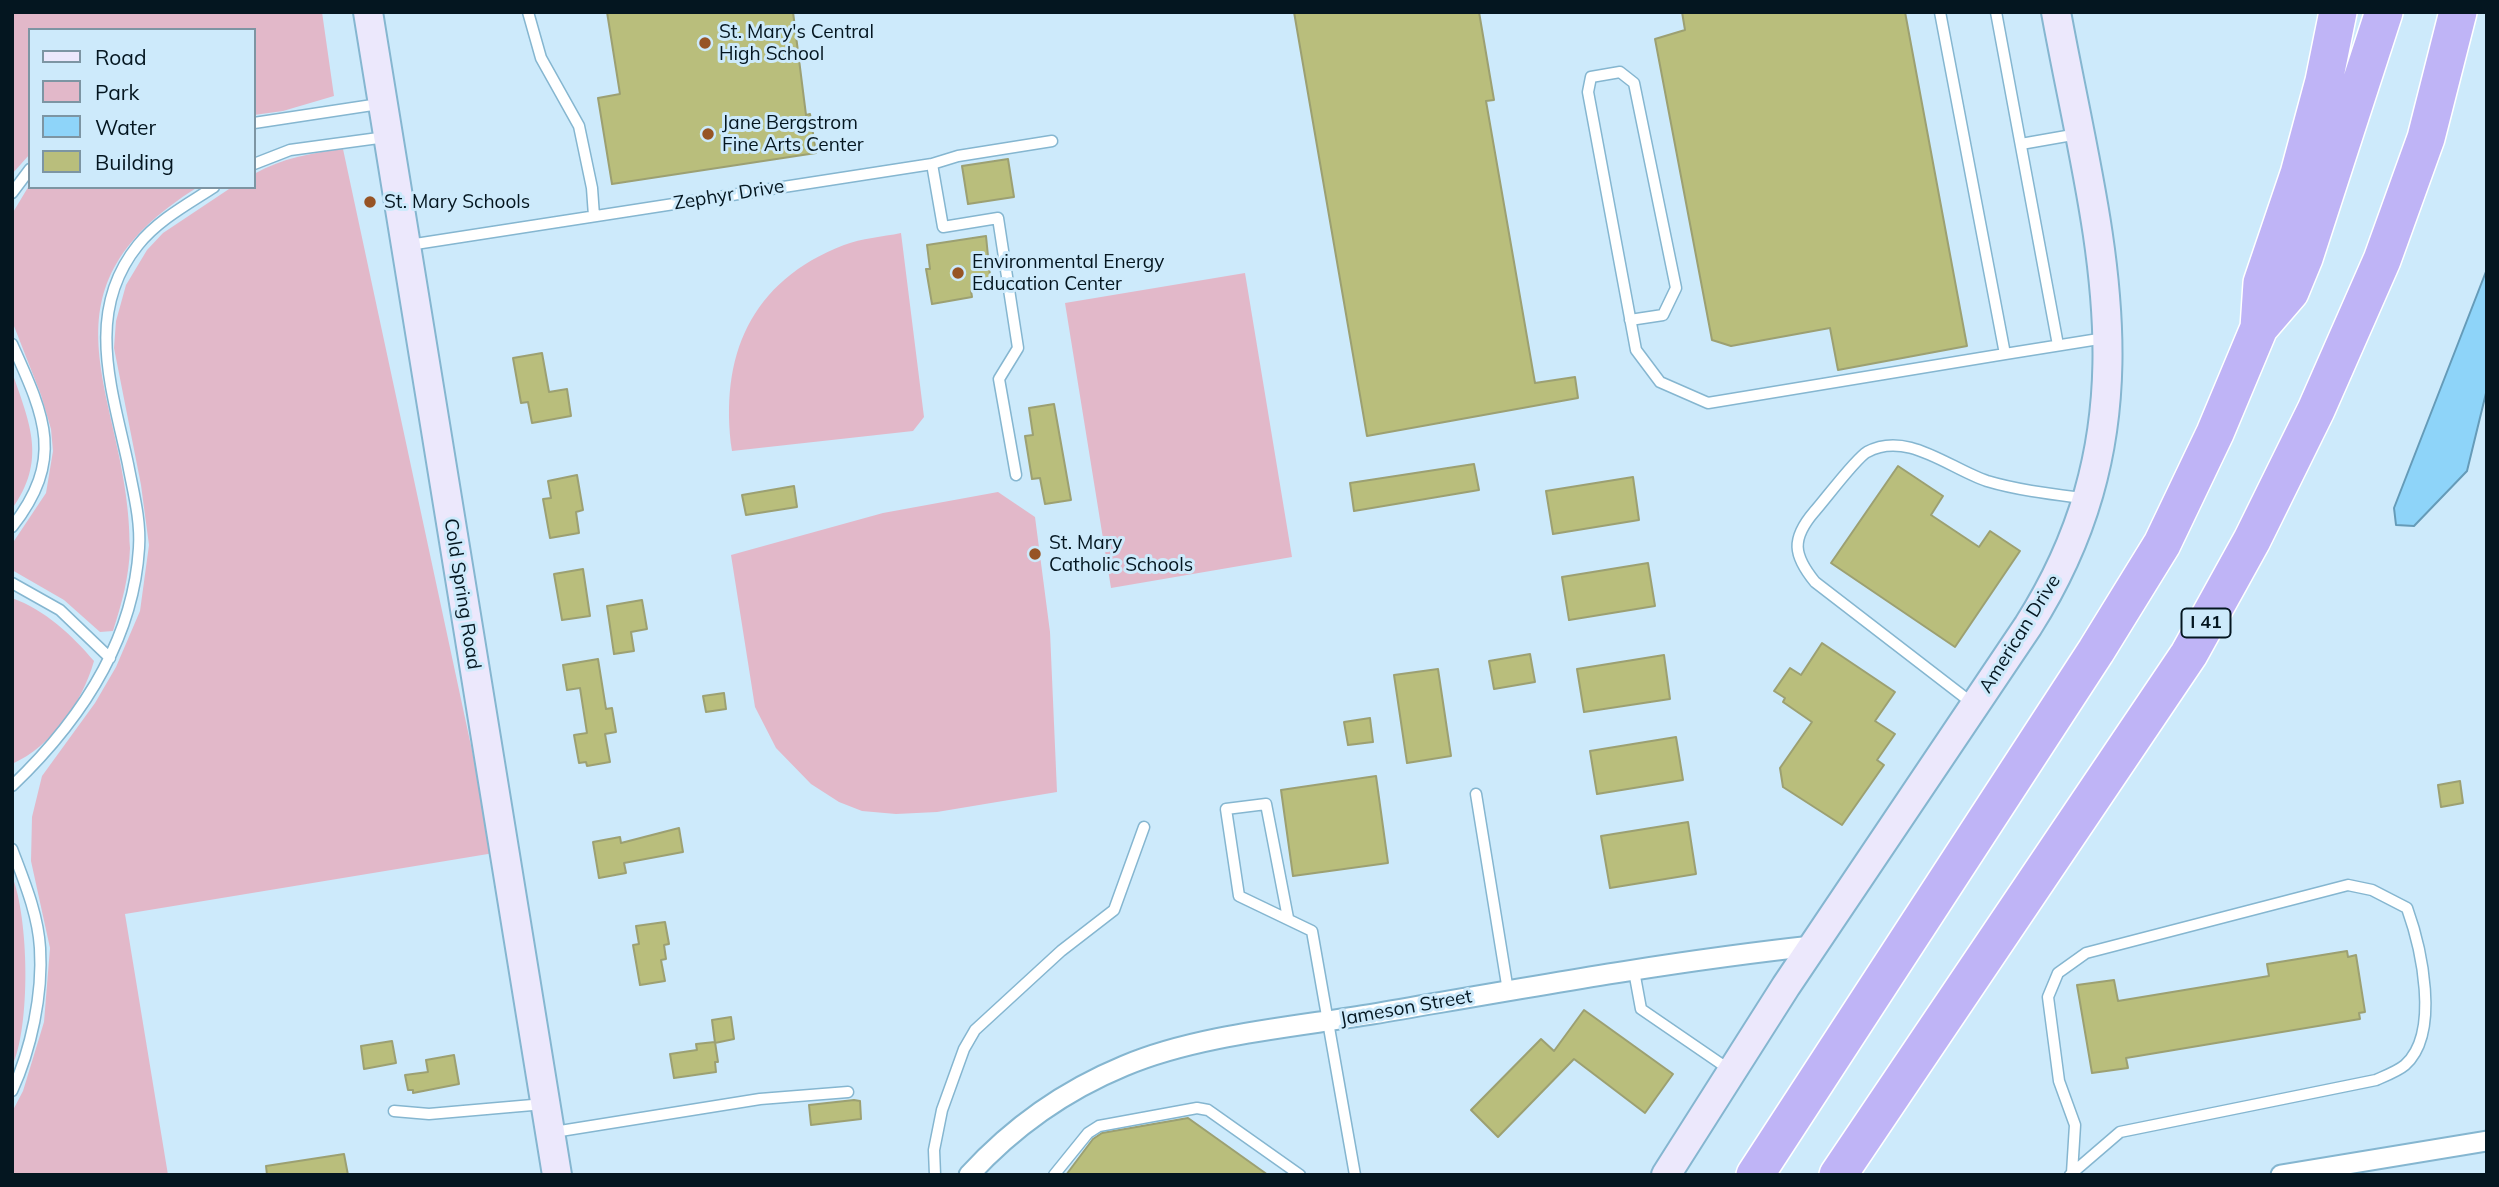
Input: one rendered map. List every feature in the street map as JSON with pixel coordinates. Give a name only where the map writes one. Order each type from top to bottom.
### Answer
[{"type":"highway","points":[[1755,1175],[2068,695],[2162,544],[2216,433],[2259,328],[2262,284],[2299,174],[2338,12]]},
{"type":"highway","points":[[2259,328],[2290,292],[2304,258],[2384,12]]},
{"type":"highway","name":"I 41","points":[[1838,1175],[2189,654],[2252,540],[2316,410],[2382,260],[2426,138],[2458,12]]},
{"type":"street","name":"Cold Spring Road","points":[[368,12],[557,1175]]},
{"type":"street","name":"American Drive","points":[[1666,1175],[1812,946],[1975,706],[2057,576],[2088,499],[2104,419],[2109,338],[2101,258],[2056,12]]},
{"type":"street","name":"Jameson Street","points":[[969,1175],[1019,1128],[1088,1082],[1166,1050],[1508,991],[1812,946]]},
{"type":"street","points":[[2281,1175],[2487,1141]]},
{"type":"lane","points":[[528,12],[541,58],[579,126],[592,188],[594,216]]},
{"type":"lane","points":[[1940,12],[2005,354]]},
{"type":"lane","points":[[1996,12],[2058,345]]},
{"type":"lane","points":[[1630,320],[1663,315],[1676,288],[1634,83],[1620,72],[1591,77],[1588,92],[1630,320],[1636,350],[1660,382],[1708,403],[2109,338]]},
{"type":"lane","points":[[256,123],[383,103]]},
{"type":"lane","points":[[2021,144],[2078,134]]},
{"type":"lane","points":[[256,163],[290,150],[388,136]]},
{"type":"lane","name":"Zephyr Drive","points":[[405,246],[932,164],[958,156],[1052,141]]},
{"type":"lane","points":[[932,164],[943,227],[998,218],[1018,348],[999,379],[1016,475]]},
{"type":"lane","points":[[12,193],[28,172]]},
{"type":"lane","points":[[12,786],[48,751],[87,698],[110,658],[134,592],[139,545],[137,513],[105,348],[107,312],[118,282],[139,244],[170,215],[211,189]]},
{"type":"lane","points":[[12,344],[34,397],[43,431],[45,453],[41,483],[29,506],[12,527]]},
{"type":"lane","points":[[1975,706],[1815,582],[1804,568],[1797,549],[1800,529],[1866,453],[1889,446],[1912,448],[1987,481],[2088,499]]},
{"type":"lane","points":[[12,583],[60,610],[110,658]]},
{"type":"lane","points":[[1476,794],[1508,991]]},
{"type":"lane","points":[[1288,918],[1266,804],[1226,809],[1239,896],[1312,931],[1330,1021],[1355,1175]]},
{"type":"lane","points":[[935,1175],[934,1150],[942,1110],[964,1049],[975,1030],[1061,951],[1114,910],[1144,827]]},
{"type":"lane","points":[[12,849],[32,904],[40,948],[34,1020],[12,1091]]},
{"type":"lane","points":[[2348,886],[2372,890],[2407,908],[2417,936],[2426,983],[2423,1034],[2406,1064],[2376,1080],[2120,1132],[2071,1174],[2075,1125],[2059,1081],[2049,1020],[2048,997],[2057,973],[2086,953],[2348,886]]},
{"type":"lane","points":[[1634,971],[1641,1009],[1731,1072]]},
{"type":"lane","points":[[550,1133],[760,1099],[848,1092]]},
{"type":"lane","points":[[394,1111],[429,1114],[545,1103]]},
{"type":"lane","points":[[1054,1175],[1088,1133],[1099,1126],[1197,1108],[1208,1110],[1300,1175]]},
{"type":"green space","points":[[12,12],[322,12],[334,96],[283,111],[256,115],[256,28],[28,28],[28,156],[12,174]]},
{"type":"green space","points":[[343,149],[494,853],[125,914],[168,1175],[12,1175],[12,1112],[23,1091],[44,1022],[50,948],[31,861],[32,817],[42,776],[95,703],[116,667],[140,611],[149,545],[141,485],[114,348],[116,321],[126,285],[147,250],[163,233],[229,189],[256,189],[256,173],[265,168],[309,154]]},
{"type":"green space","points":[[28,187],[195,189],[145,227],[114,268],[100,309],[99,351],[126,494],[130,548],[124,590],[113,631],[100,632],[64,600],[12,570],[12,544],[46,493],[53,451],[51,429],[41,395],[12,321],[12,214]]},
{"type":"green space","points":[[901,233],[924,417],[913,431],[732,451],[729,417],[731,384],[737,354],[748,326],[764,301],[785,279],[812,260],[844,245]]},
{"type":"green space","points":[[1245,273],[1292,557],[1111,588],[1065,303]]},
{"type":"green space","points":[[12,372],[29,425],[32,458],[23,491],[12,509]]},
{"type":"green space","points":[[998,492],[1035,517],[1050,632],[1057,792],[937,812],[896,814],[862,811],[839,802],[811,784],[776,748],[755,707],[731,555],[883,513]]},
{"type":"green space","points":[[12,598],[36,609],[57,624],[94,661],[82,692],[64,722],[40,746],[12,764]]},
{"type":"green space","points":[[12,876],[22,918],[26,972],[22,1026],[12,1067]]},
{"type":"water","points":[[2487,269],[2487,389],[2467,471],[2414,526],[2396,525],[2394,508]]},
{"type":"building","points":[[607,12],[793,12],[806,115],[810,114],[816,153],[612,184],[598,98],[620,94]]},
{"type":"building","points":[[1294,12],[1479,12],[1494,100],[1486,101],[1535,383],[1575,377],[1578,398],[1367,436]]},
{"type":"building","points":[[1682,12],[1905,12],[1967,346],[1838,370],[1830,328],[1731,346],[1712,340],[1655,39],[1685,30]]},
{"type":"building","points":[[1008,159],[1014,197],[968,204],[962,166]]},
{"type":"building","name":"Environmental Energy Education Center","points":[[986,236],[990,276],[982,289],[971,291],[972,297],[932,304],[926,269],[930,269],[927,245]]},
{"type":"building","points":[[542,353],[549,392],[567,389],[571,416],[532,423],[528,402],[521,403],[513,358]]},
{"type":"building","points":[[1054,404],[1071,500],[1045,504],[1040,478],[1032,479],[1025,436],[1033,435],[1029,408]]},
{"type":"building","points":[[1474,464],[1479,490],[1354,511],[1350,483]]},
{"type":"building","points":[[1898,466],[1943,496],[1931,515],[1979,547],[1990,531],[2020,551],[1955,647],[1831,563]]},
{"type":"building","points":[[577,475],[583,510],[576,512],[579,533],[550,538],[543,499],[551,498],[548,481]]},
{"type":"building","points":[[1633,477],[1639,520],[1553,534],[1546,491]]},
{"type":"building","points":[[794,486],[797,507],[746,515],[742,495]]},
{"type":"building","points":[[1648,563],[1655,606],[1569,620],[1562,577]]},
{"type":"building","points":[[583,569],[590,616],[562,620],[554,574]]},
{"type":"building","points":[[642,600],[647,629],[631,632],[634,651],[614,654],[607,606]]},
{"type":"building","points":[[1822,643],[1895,692],[1875,721],[1895,734],[1877,760],[1884,765],[1842,825],[1783,787],[1780,768],[1812,722],[1783,702],[1785,698],[1774,691],[1790,668],[1801,675]]},
{"type":"building","points":[[1530,654],[1535,682],[1494,689],[1489,661]]},
{"type":"building","points":[[1664,655],[1670,699],[1584,712],[1577,669]]},
{"type":"building","points":[[598,659],[606,709],[612,708],[616,732],[605,734],[610,762],[587,766],[586,762],[579,763],[574,735],[587,733],[580,688],[567,690],[563,665]]},
{"type":"building","points":[[1438,669],[1451,756],[1407,763],[1394,675]]},
{"type":"building","points":[[724,693],[726,709],[706,712],[703,696]]},
{"type":"building","points":[[1370,718],[1373,742],[1348,745],[1344,722]]},
{"type":"building","points":[[1676,737],[1683,780],[1597,794],[1590,751]]},
{"type":"building","points":[[1376,776],[1388,863],[1293,876],[1281,790]]},
{"type":"building","points":[[2460,781],[2463,803],[2441,807],[2438,785]]},
{"type":"building","points":[[1688,822],[1696,874],[1610,888],[1601,836]]},
{"type":"building","points":[[679,828],[683,852],[624,863],[626,873],[599,878],[593,842],[620,837],[621,843]]},
{"type":"building","points":[[665,922],[669,944],[664,945],[666,959],[661,960],[665,981],[640,985],[633,945],[639,944],[636,926]]},
{"type":"building","points":[[2347,951],[2348,957],[2356,955],[2365,1012],[2359,1013],[2360,1019],[2126,1058],[2128,1068],[2092,1073],[2077,985],[2114,980],[2118,1001],[2269,976],[2267,964]]},
{"type":"building","points":[[1584,1010],[1673,1074],[1645,1113],[1574,1059],[1498,1137],[1471,1110],[1541,1039],[1554,1051]]},
{"type":"building","points":[[731,1017],[734,1039],[715,1043],[712,1020]]},
{"type":"building","points":[[392,1041],[396,1063],[364,1069],[361,1046]]},
{"type":"building","points":[[715,1042],[718,1062],[715,1062],[716,1072],[674,1078],[670,1054],[697,1050],[696,1044]]},
{"type":"building","points":[[454,1055],[459,1084],[413,1093],[413,1090],[408,1090],[405,1075],[428,1072],[426,1060]]},
{"type":"building","points":[[860,1101],[861,1119],[811,1125],[809,1105]]},
{"type":"building","points":[[1188,1118],[1268,1175],[1066,1175],[1093,1139],[1102,1133]]},
{"type":"building","points":[[344,1154],[348,1175],[267,1175],[266,1166]]},
{"type":"place","name":"St. Mary's Central High School","points":[[705,43]]},
{"type":"place","name":"Jane Bergstrom Fine Arts Center","points":[[708,134]]},
{"type":"place","name":"St. Mary Schools","points":[[370,202]]},
{"type":"place","name":"Environmental Energy Education Center","points":[[958,273]]},
{"type":"place","name":"St. Mary Catholic Schools","points":[[1035,554]]}]
